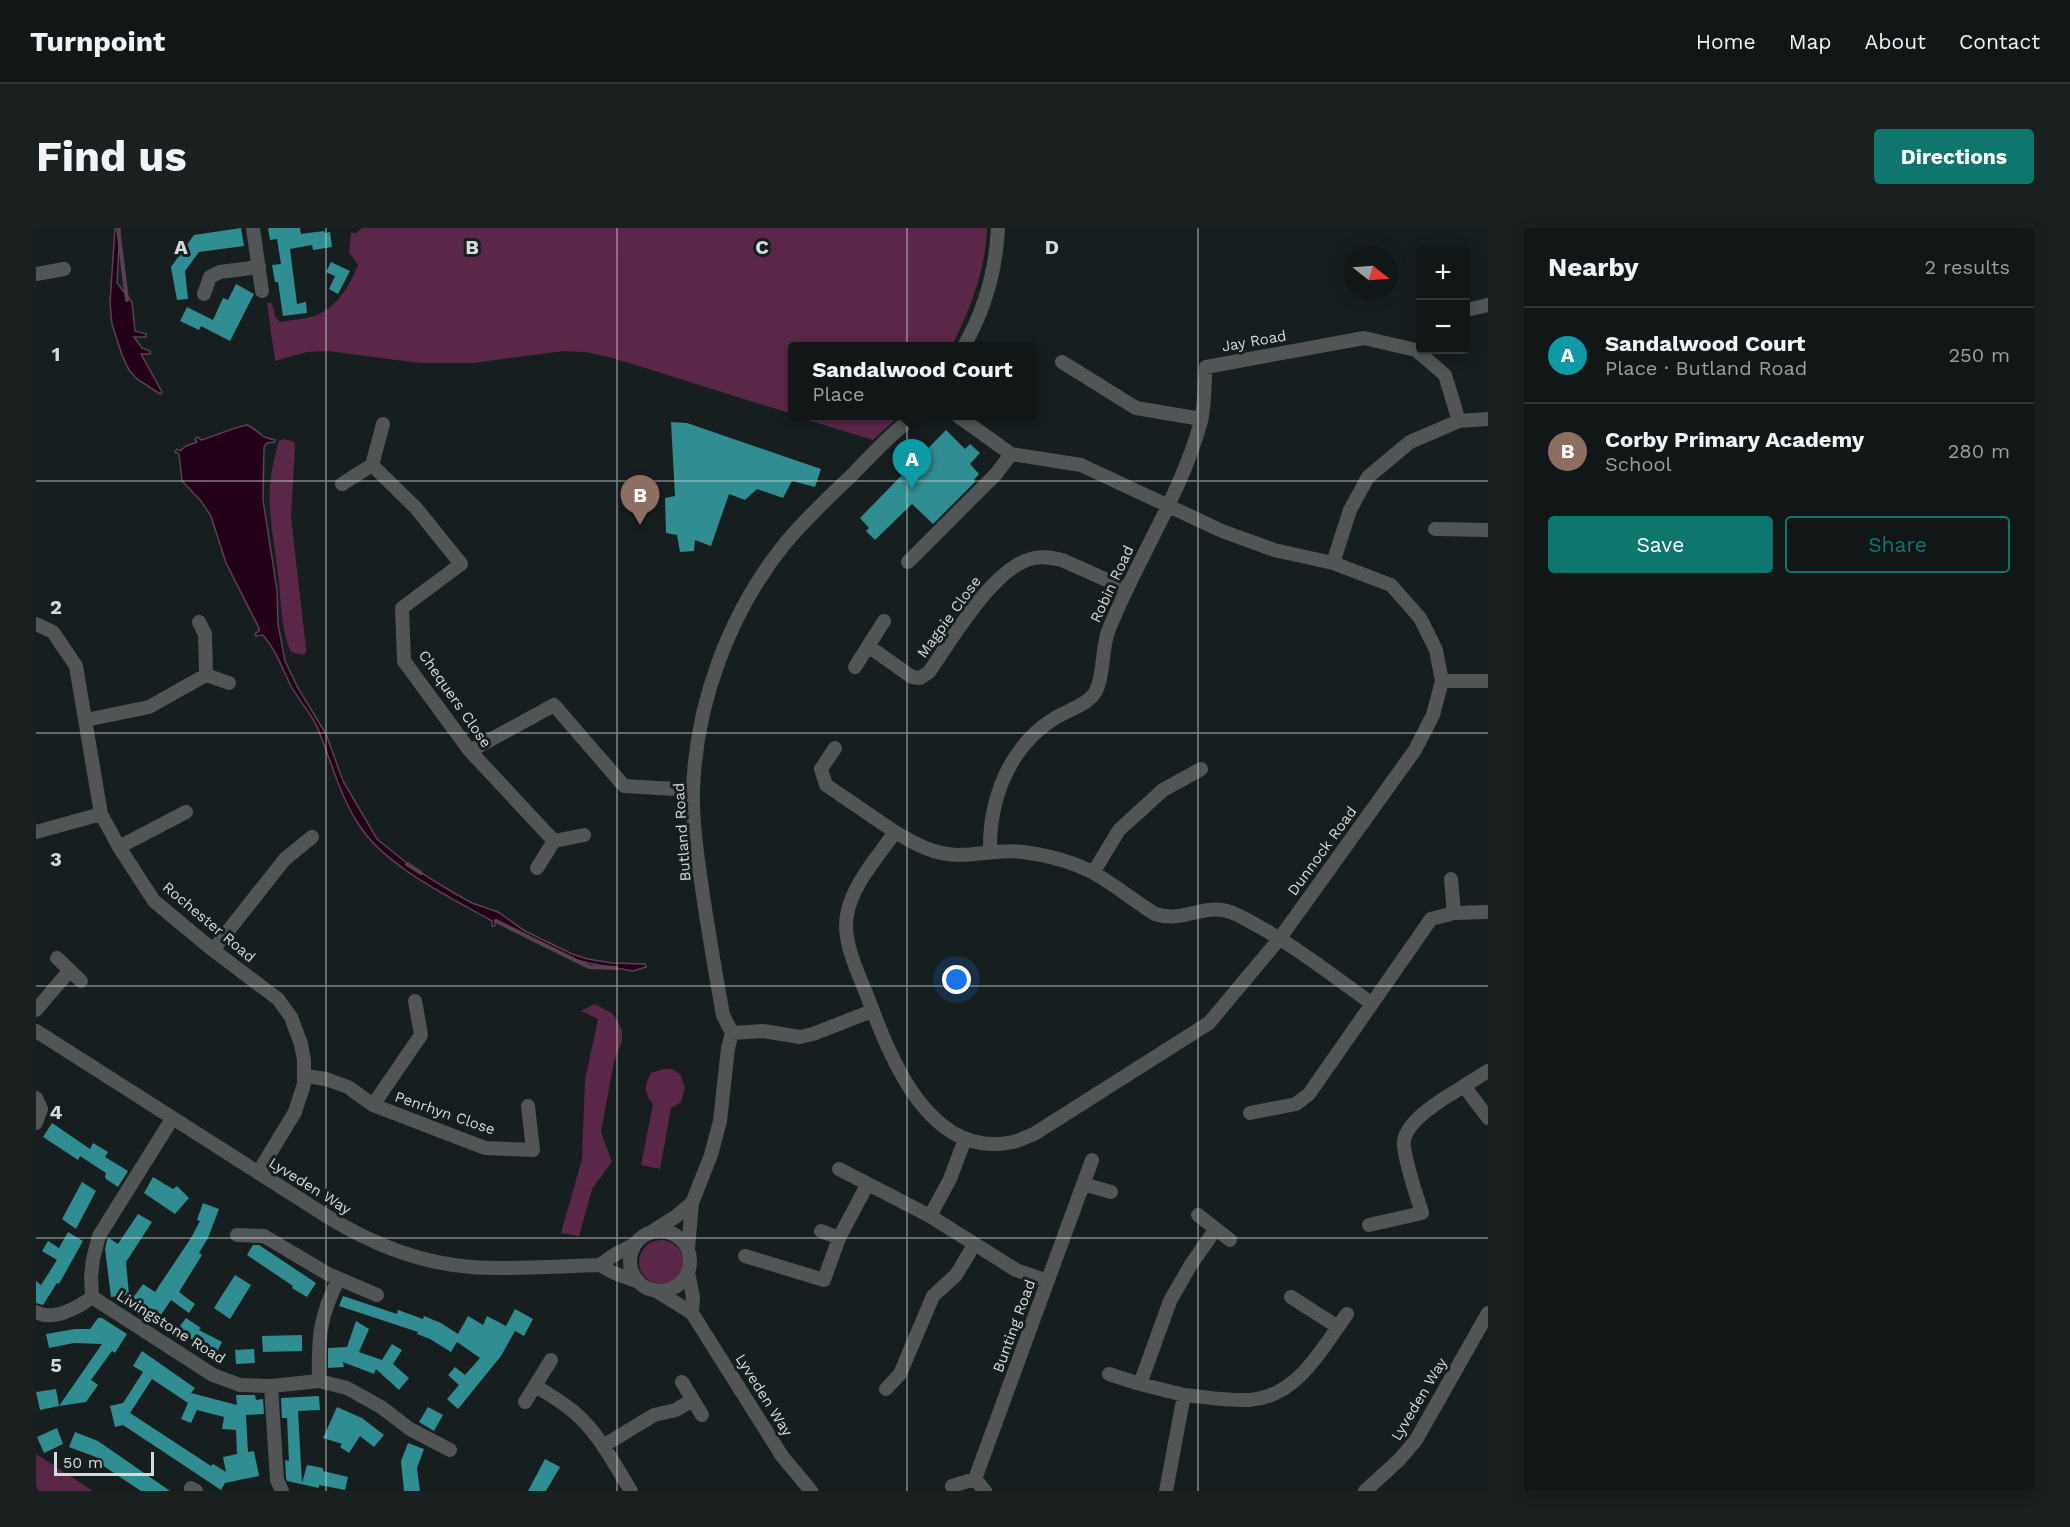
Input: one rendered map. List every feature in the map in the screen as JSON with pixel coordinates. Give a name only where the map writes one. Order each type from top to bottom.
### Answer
[{"type":"street","points":[[253,228],[262,291]]},
{"type":"street","points":[[966,342],[974,327],[994,265],[998,228]]},
{"type":"street","points":[[204,294],[210,277],[220,272],[259,267]]},
{"type":"street","points":[[36,274],[64,269]]},
{"type":"street","points":[[1470,309],[1488,305]]},
{"type":"street","name":"Jay Road","points":[[1168,506],[1201,419],[1206,367],[1364,338],[1416,347]]},
{"type":"street","points":[[1424,354],[1444,375],[1459,421]]},
{"type":"street","points":[[1062,362],[1136,408],[1201,419]]},
{"type":"street","points":[[1334,563],[1350,510],[1368,477],[1410,442],[1459,421],[1488,419]]},
{"type":"street","name":"Butland Road","points":[[732,1033],[723,1014],[719,994],[695,835],[693,790],[701,726],[712,681],[731,631],[756,584],[783,546],[812,513],[911,420]]},
{"type":"street","name":"Dunnock Road","points":[[895,832],[854,892],[847,915],[846,936],[872,1011],[882,1036],[912,1093],[927,1112],[945,1128],[965,1139],[988,1144],[1014,1142],[1034,1134],[1209,1023],[1280,938],[1415,750],[1433,715],[1442,681],[1436,650],[1420,618],[1391,585],[1334,563],[1274,550],[1222,531],[1081,465],[1011,454],[964,420]]},
{"type":"street","points":[[342,484],[372,465],[383,424]]},
{"type":"street","points":[[908,562],[996,474],[1011,454]]},
{"type":"street","name":"Chequers Close","points":[[372,465],[416,508],[461,564],[402,608],[404,661],[470,751],[554,841]]},
{"type":"street","name":"Robin Road","points":[[990,851],[992,817],[1002,782],[1019,752],[1041,728],[1084,703],[1095,693],[1107,632],[1168,506]]},
{"type":"street","points":[[1435,529],[1488,530]]},
{"type":"street","name":"Magpie Close","points":[[868,646],[912,677],[920,678],[929,672],[991,586],[1013,568],[1033,558],[1050,557],[1062,560],[1127,589]]},
{"type":"street","points":[[855,667],[884,621]]},
{"type":"street","points":[[199,622],[205,634],[206,675]]},
{"type":"street","name":"Rochester Road","points":[[36,624],[53,632],[76,666],[101,814],[119,847],[154,901],[213,950],[278,999],[291,1017],[302,1044],[305,1076],[301,1096],[295,1112],[258,1173]]},
{"type":"street","points":[[86,720],[148,707],[206,675],[229,683]]},
{"type":"street","points":[[1442,681],[1488,681]]},
{"type":"street","points":[[470,751],[554,705],[624,786],[693,790]]},
{"type":"street","points":[[835,748],[821,769],[826,785],[922,848],[957,855],[990,851],[1036,854],[1069,863],[1093,873],[1155,914],[1177,917],[1214,909],[1228,911],[1280,938],[1371,1003]]},
{"type":"street","points":[[1093,873],[1119,830],[1163,790],[1201,769]]},
{"type":"street","points":[[119,847],[186,812]]},
{"type":"street","points":[[36,832],[101,814]]},
{"type":"street","points":[[537,868],[554,841],[584,835]]},
{"type":"street","points":[[213,950],[285,859],[312,837]]},
{"type":"street","points":[[1450,879],[1454,913]]},
{"type":"street","points":[[1250,1113],[1296,1104],[1309,1094],[1431,919],[1454,913],[1488,912]]},
{"type":"street","points":[[57,958],[81,981]]},
{"type":"street","points":[[36,1010],[70,970]]},
{"type":"street","name":"Penrhyn Close","points":[[373,1106],[421,1035],[415,1001]]},
{"type":"street","points":[[635,1244],[630,1258],[631,1268],[639,1282],[655,1290],[667,1290],[676,1287],[688,1272],[692,1203],[711,1155],[720,1121],[728,1048],[732,1033],[763,1031],[800,1037],[813,1035],[872,1011]]},
{"type":"street","name":"Lyveden Way","points":[[36,1031],[355,1233],[384,1246],[421,1258],[471,1267],[600,1265],[639,1282]]},
{"type":"street","points":[[1369,1226],[1422,1213],[1403,1143],[1411,1124],[1445,1098],[1488,1071]]},
{"type":"street","name":"Penrhyn Close","points":[[305,1076],[326,1079],[348,1087],[373,1106],[485,1148],[534,1150],[528,1106]]},
{"type":"street","points":[[1464,1086],[1488,1118]]},
{"type":"street","points":[[36,1098],[41,1109],[36,1123]]},
{"type":"street","name":"Livingstone Road","points":[[172,1119],[99,1236],[93,1259],[92,1297],[213,1375],[240,1384],[271,1386],[319,1381],[347,1388],[381,1407],[410,1429],[450,1450]]},
{"type":"street","points":[[930,1216],[950,1179],[965,1139]]},
{"type":"street","name":"Bunting Road","points":[[975,1479],[1092,1160]]},
{"type":"street","points":[[839,1169],[930,1216],[1016,1270],[1048,1281]]},
{"type":"street","points":[[1083,1184],[1111,1192]]},
{"type":"street","points":[[746,1256],[824,1280],[839,1238],[867,1185]]},
{"type":"street","points":[[600,1265],[635,1244],[644,1235],[675,1217],[692,1203]]},
{"type":"street","points":[[1198,1215],[1230,1240]]},
{"type":"street","points":[[1140,1384],[1170,1301],[1190,1266],[1215,1230]]},
{"type":"street","points":[[653,1231],[672,1232],[688,1249]]},
{"type":"street","points":[[821,1231],[839,1238]]},
{"type":"street","points":[[237,1235],[264,1236],[338,1280],[377,1295]]},
{"type":"street","points":[[886,1389],[900,1374],[933,1296],[956,1275],[974,1245]]},
{"type":"street","name":"Lyveden Way","points":[[688,1272],[693,1298],[692,1313]]},
{"type":"street","points":[[319,1381],[320,1329],[323,1314],[338,1280]]},
{"type":"street","name":"Lyveden Way","points":[[655,1290],[692,1313],[782,1456],[811,1491]]},
{"type":"street","points":[[36,1312],[61,1313],[80,1306],[92,1297]]},
{"type":"street","points":[[1291,1297],[1338,1327]]},
{"type":"street","name":"Lyveden Way","points":[[1365,1491],[1399,1460],[1416,1440],[1488,1313]]},
{"type":"street","points":[[1109,1374],[1184,1395],[1249,1400],[1267,1397],[1297,1380],[1347,1314]]},
{"type":"street","points":[[525,1402],[551,1360]]},
{"type":"street","points":[[681,1382],[702,1415]]},
{"type":"street","points":[[271,1386],[277,1480],[280,1491]]},
{"type":"street","points":[[536,1386],[575,1413],[586,1424],[603,1446],[631,1491]]},
{"type":"street","points":[[1166,1491],[1184,1395]]},
{"type":"street","points":[[603,1446],[654,1415],[676,1410],[692,1400]]},
{"type":"street","points":[[952,1486],[975,1479],[985,1491]]},
{"type":"shaded area","points":[[115,228],[120,228],[117,283],[132,302],[135,331],[146,334],[146,337],[134,337],[142,348],[150,351],[150,354],[141,354],[162,392],[160,394],[137,379],[129,370],[112,324],[110,303]]},
{"type":"shaded area","points":[[362,228],[987,228],[984,259],[976,289],[954,342],[788,342],[788,413],[613,358],[585,352],[563,351],[473,363],[420,363],[328,351],[307,352],[275,361],[267,303],[272,303],[275,316],[280,322],[312,317],[327,309],[344,292],[358,265],[349,252],[351,233],[356,233]]},
{"type":"shaded area","points":[[808,420],[895,420],[873,440]]},
{"type":"shaded area","points":[[247,425],[262,436],[275,440],[264,447],[263,500],[277,590],[278,624],[285,661],[298,688],[326,734],[343,781],[377,839],[413,868],[454,893],[472,903],[498,912],[525,931],[572,954],[612,963],[645,964],[646,967],[633,971],[588,963],[573,959],[502,923],[495,922],[495,926],[492,926],[492,921],[402,868],[371,840],[359,825],[341,790],[315,723],[291,686],[268,641],[263,635],[256,636],[255,634],[259,628],[226,563],[211,516],[201,501],[182,481],[179,454],[175,452],[177,449],[180,451],[197,442],[195,439],[198,437],[201,440]]},
{"type":"shaded area","points":[[284,439],[294,442],[295,445],[291,518],[306,648],[303,655],[291,652],[285,635],[271,519],[271,475],[279,441]]},
{"type":"shaded area","points":[[595,1004],[613,1014],[622,1030],[622,1041],[614,1062],[601,1132],[612,1162],[592,1189],[579,1236],[561,1233],[582,1159],[585,1080],[598,1019],[581,1011]]},
{"type":"shaded area","points":[[672,1069],[680,1074],[685,1088],[681,1102],[671,1108],[660,1169],[641,1165],[653,1104],[647,1093],[647,1082],[651,1073]]},
{"type":"shaded area","points":[[661,1240],[676,1247],[683,1262],[676,1277],[661,1284],[646,1277],[639,1262],[646,1247]]},
{"type":"shaded area","points":[[36,1454],[93,1491],[36,1491]]},
{"type":"building","points":[[241,228],[244,246],[199,252],[185,271],[188,299],[177,300],[171,267],[194,235]]},
{"type":"building","points":[[268,228],[300,228],[301,234],[330,232],[332,247],[313,250],[312,245],[290,249],[297,304],[306,302],[307,313],[283,316],[278,282],[275,282],[272,265],[281,264],[277,239],[270,240]]},
{"type":"building","points":[[331,262],[350,271],[338,294],[329,289],[335,276],[326,272]]},
{"type":"building","points":[[236,284],[254,294],[230,341],[201,326],[199,330],[180,321],[187,307],[213,320],[223,298],[228,300]]},
{"type":"building","points":[[671,422],[687,423],[821,469],[815,487],[792,481],[783,498],[757,489],[745,500],[729,494],[711,546],[695,540],[694,551],[680,552],[677,535],[666,533],[665,498],[675,496]]},
{"type":"building","points":[[946,430],[965,449],[970,444],[980,453],[970,464],[979,474],[975,482],[933,524],[912,504],[875,540],[866,531],[869,528],[860,518]]},
{"type":"building","points":[[52,1123],[90,1149],[93,1143],[108,1152],[105,1157],[128,1171],[118,1187],[106,1179],[106,1173],[80,1156],[78,1160],[43,1137]]},
{"type":"building","points":[[153,1177],[173,1189],[177,1186],[189,1198],[175,1214],[144,1193]]},
{"type":"building","points":[[82,1182],[96,1191],[76,1229],[62,1219]]},
{"type":"building","points":[[203,1203],[219,1209],[208,1238],[199,1253],[202,1255],[179,1292],[195,1304],[189,1313],[171,1300],[159,1318],[132,1299],[143,1284],[155,1292],[191,1238],[200,1221],[197,1220]]},
{"type":"building","points":[[138,1214],[152,1222],[126,1262],[129,1295],[111,1297],[105,1249],[107,1240],[109,1238],[118,1244]]},
{"type":"building","points":[[68,1232],[83,1241],[59,1284],[57,1283],[43,1305],[36,1303],[36,1281],[41,1285],[57,1260],[42,1251],[48,1241],[59,1248]]},
{"type":"building","points":[[253,1245],[259,1245],[316,1283],[307,1297],[247,1255]]},
{"type":"building","points":[[235,1275],[251,1285],[230,1319],[214,1308]]},
{"type":"building","points":[[343,1296],[397,1314],[398,1310],[423,1319],[424,1316],[458,1334],[468,1316],[483,1325],[487,1316],[506,1326],[515,1309],[533,1319],[524,1336],[515,1331],[501,1356],[458,1409],[447,1399],[459,1385],[448,1375],[455,1367],[465,1375],[480,1358],[457,1342],[451,1352],[417,1334],[418,1332],[339,1306]]},
{"type":"building","points":[[98,1318],[102,1318],[127,1334],[115,1353],[112,1351],[91,1380],[98,1385],[86,1402],[59,1406],[102,1344],[74,1343],[49,1348],[46,1334],[90,1329]]},
{"type":"building","points":[[186,1318],[201,1328],[199,1330],[222,1342],[216,1354],[177,1330]]},
{"type":"building","points":[[356,1321],[369,1329],[359,1352],[382,1360],[392,1344],[402,1350],[393,1364],[409,1378],[399,1390],[376,1369],[374,1374],[343,1362],[344,1367],[328,1368],[328,1348],[347,1347]]},
{"type":"building","points":[[302,1335],[302,1351],[263,1352],[262,1336]]},
{"type":"building","points":[[254,1349],[255,1363],[236,1364],[235,1350]]},
{"type":"building","points":[[142,1351],[195,1388],[191,1393],[237,1405],[236,1395],[255,1395],[256,1400],[263,1399],[264,1414],[246,1415],[248,1452],[254,1451],[259,1476],[225,1483],[221,1490],[123,1425],[115,1427],[110,1406],[123,1403],[143,1372],[133,1366]],"holes":[[[152,1379],[188,1403],[181,1419],[191,1423],[197,1410],[224,1417],[222,1429],[236,1430],[237,1454],[223,1457],[226,1472],[213,1464],[211,1466],[130,1413]]]},
{"type":"building","points":[[56,1389],[59,1406],[40,1410],[36,1392]]},
{"type":"building","points":[[319,1396],[320,1410],[298,1411],[302,1483],[307,1465],[348,1477],[345,1490],[319,1485],[319,1488],[287,1481],[286,1478],[285,1460],[289,1461],[287,1418],[282,1418],[281,1398]]},
{"type":"building","points":[[337,1407],[362,1418],[384,1435],[374,1447],[360,1436],[349,1453],[340,1447],[342,1444],[323,1438]]},
{"type":"building","points":[[428,1407],[443,1415],[434,1431],[419,1422]]},
{"type":"building","points":[[57,1428],[63,1444],[44,1453],[37,1437]]},
{"type":"building","points":[[75,1432],[98,1441],[170,1491],[141,1491],[99,1463],[101,1459],[69,1447]]},
{"type":"building","points":[[408,1443],[424,1449],[417,1468],[420,1491],[404,1491],[401,1461]]},
{"type":"building","points":[[545,1459],[560,1467],[546,1491],[528,1491]]},
{"type":"waterway","points":[[118,228],[127,300]]},
{"type":"waterway","points":[[407,864],[421,873]]},
{"type":"waterway","points":[[496,921],[589,967],[616,968]]},
{"type":"place","name":"Sandalwood Court","points":[[912,489]]},
{"type":"place","name":"Corby Primary Academy","points":[[640,525]]}]
